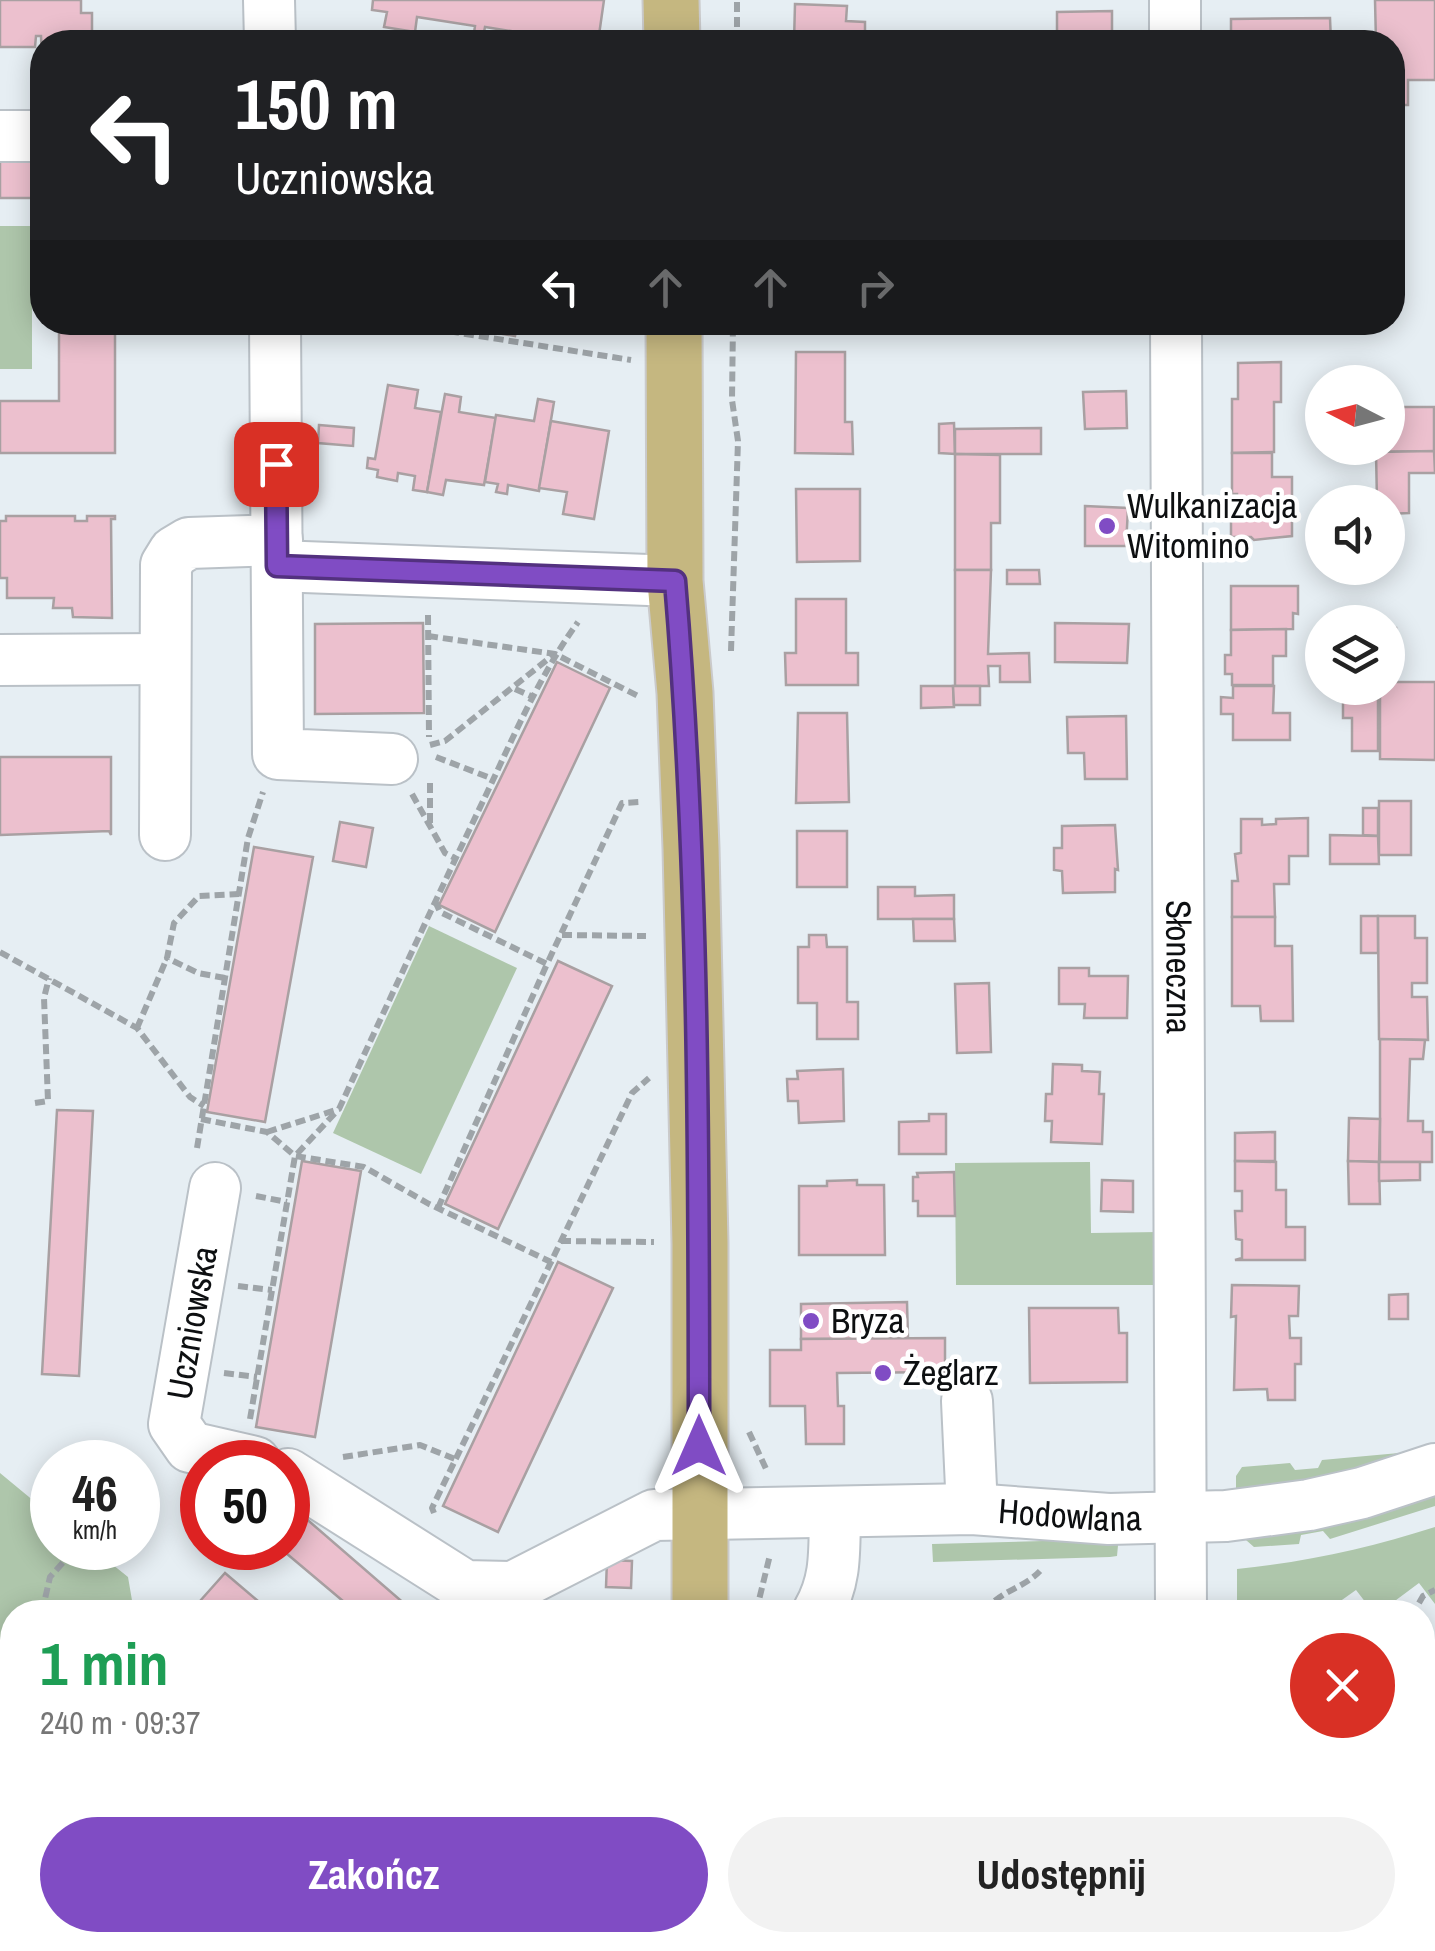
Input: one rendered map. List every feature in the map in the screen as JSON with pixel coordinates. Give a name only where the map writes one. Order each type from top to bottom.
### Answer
[{"type":"main road","points":[[671,0],[672,30]]},
{"type":"main road","points":[[674,335],[675,581],[685,694],[691,848],[700,1243],[700,1600]]},
{"type":"street","points":[[268,0],[269,30]]},
{"type":"street","points":[[1175,0],[1175,30]]},
{"type":"street","points":[[0,136],[30,136]]},
{"type":"street","points":[[275,335],[278,754],[417,753]]},
{"type":"street","name":"Słoneczna","points":[[1176,335],[1180,1600]]},
{"type":"street","points":[[165,835],[164,578],[174,552],[189,543],[277,553],[675,581]]},
{"type":"street","points":[[0,660],[164,660]]},
{"type":"street","name":"Uczniowska","points":[[186,1440],[174,1424],[215,1188]]},
{"type":"street","points":[[967,1402],[972,1509]]},
{"type":"street","name":"Hodowlana","points":[[699,1515],[972,1509],[1109,1518],[1226,1516],[1309,1505],[1362,1493],[1435,1469]]},
{"type":"street","name":"Uczniowska","points":[[310,1485],[465,1586],[513,1587],[654,1515],[699,1515]]},
{"type":"street","points":[[825,1600],[832,1577],[835,1512]]},
{"type":"path","points":[[738,0],[738,30]]},
{"type":"path","points":[[471,335],[620,359]]},
{"type":"path","points":[[733,335],[732,400],[738,442],[733,642]]},
{"type":"path","points":[[279,1440],[295,1156],[339,1109],[533,697],[555,654],[584,613]]},
{"type":"path","points":[[455,858],[445,853],[430,827],[417,753],[428,636],[555,654],[648,698]]},
{"type":"path","points":[[417,753],[446,740],[555,654]]},
{"type":"path","points":[[515,689],[533,697]]},
{"type":"path","points":[[417,753],[494,779]]},
{"type":"path","points":[[417,753],[430,827]]},
{"type":"path","points":[[215,1188],[195,1158],[248,838],[278,754]]},
{"type":"path","points":[[438,1208],[622,803],[640,802]]},
{"type":"path","points":[[138,1028],[168,958],[174,922],[199,896],[239,894]]},
{"type":"path","points":[[437,895],[435,902],[440,912],[547,964]]},
{"type":"path","points":[[561,935],[646,936]]},
{"type":"path","points":[[0,952],[138,1028],[190,1098],[204,1106]]},
{"type":"path","points":[[168,958],[198,973],[225,978]]},
{"type":"path","points":[[35,1104],[48,1101],[44,998],[49,978]]},
{"type":"path","points":[[436,1519],[432,1508],[454,1459],[632,1094],[650,1076]]},
{"type":"path","points":[[201,1120],[267,1132],[339,1109]]},
{"type":"path","points":[[267,1132],[295,1156],[364,1167],[438,1208],[551,1262]]},
{"type":"path","points":[[561,1241],[655,1242]]},
{"type":"path","points":[[746,1428],[770,1477]]},
{"type":"path","points":[[310,1459],[420,1444],[454,1459]]},
{"type":"path","points":[[759,1600],[773,1542]]},
{"type":"path","points":[[45,1600],[50,1577],[56,1570]]},
{"type":"path","points":[[992,1600],[1029,1582],[1040,1571]]},
{"type":"green space","points":[[0,226],[30,226],[32,369],[0,369]]},
{"type":"green space","points":[[429,926],[517,968],[421,1174],[333,1133]]},
{"type":"green space","points":[[1090,1162],[1091,1233],[1159,1232],[1159,1285],[956,1285],[955,1163]]},
{"type":"green space","points":[[1399,1453],[1402,1459],[1357,1474],[1236,1494],[1236,1476],[1242,1467],[1290,1463],[1295,1470],[1318,1468],[1322,1460]]},
{"type":"green space","points":[[0,1473],[30,1498],[30,1570],[119,1570],[128,1577],[132,1600],[0,1600]]},
{"type":"green space","points":[[1435,1487],[1435,1506],[1330,1539],[1323,1531],[1301,1535],[1299,1544],[1254,1547],[1239,1534]]},
{"type":"green space","points":[[1435,1527],[1435,1600],[1419,1583],[1396,1600],[1364,1600],[1356,1590],[1342,1600],[1237,1600],[1237,1569],[1386,1541]]},
{"type":"green space","points":[[1119,1535],[1117,1556],[933,1562],[932,1544],[1080,1540]]},
{"type":"building","points":[[0,0],[81,0],[81,13],[92,13],[92,30],[30,30],[30,47],[0,47]]},
{"type":"building","points":[[373,0],[604,0],[600,30],[474,30],[475,26],[417,17],[415,30],[403,30],[384,27],[387,12],[372,10]]},
{"type":"building","points":[[1375,0],[1435,0],[1435,80],[1408,80],[1408,105],[1405,30],[1376,30]]},
{"type":"building","points":[[795,4],[847,6],[846,21],[865,22],[865,30],[794,30]]},
{"type":"building","points":[[1112,11],[1112,30],[1057,30],[1057,12]]},
{"type":"building","points":[[1330,18],[1330,30],[1231,30],[1231,19]]},
{"type":"building","points":[[0,151],[30,151],[30,198],[0,198]]},
{"type":"building","points":[[59,335],[115,335],[115,453],[0,453],[0,401],[59,401]]},
{"type":"building","points":[[796,352],[845,352],[845,422],[852,422],[853,454],[795,453]]},
{"type":"building","points":[[1281,362],[1281,402],[1274,402],[1274,452],[1232,453],[1232,399],[1238,399],[1238,363]]},
{"type":"building","points":[[388,385],[418,390],[415,408],[441,412],[427,492],[413,490],[415,476],[398,473],[397,481],[377,477],[378,470],[367,468],[368,458],[375,459]]},
{"type":"building","points":[[1126,391],[1127,428],[1085,429],[1083,392]]},
{"type":"building","points":[[445,394],[461,397],[459,412],[496,418],[484,485],[446,480],[443,495],[427,492]]},
{"type":"building","points":[[538,399],[554,402],[539,491],[508,485],[507,494],[496,492],[498,484],[485,482],[496,415],[534,421]]},
{"type":"building","points":[[1405,407],[1434,407],[1434,451],[1405,452]]},
{"type":"building","points":[[551,421],[609,431],[594,519],[563,514],[567,492],[539,488]]},
{"type":"building","points":[[954,423],[955,454],[939,453],[939,424]]},
{"type":"building","points":[[319,425],[354,428],[353,446],[318,443]]},
{"type":"building","points":[[1041,428],[1041,454],[955,454],[955,429]]},
{"type":"building","points":[[1434,451],[1435,473],[1409,473],[1409,513],[1405,513],[1405,485],[1377,485],[1376,465],[1405,465],[1405,452]]},
{"type":"building","points":[[1232,453],[1272,453],[1272,477],[1292,477],[1292,536],[1254,540],[1231,537],[1231,507],[1237,508],[1237,494],[1232,494]]},
{"type":"building","points":[[955,454],[1000,455],[1000,523],[991,523],[991,570],[955,570]]},
{"type":"building","points":[[796,489],[860,489],[860,561],[797,562]]},
{"type":"building","points":[[1085,506],[1128,508],[1126,546],[1085,546]]},
{"type":"building","points":[[6,516],[75,516],[75,521],[87,521],[87,516],[115,516],[111,519],[112,618],[73,617],[72,608],[53,608],[54,598],[7,598],[7,578],[0,578],[0,521],[6,521]]},
{"type":"building","points":[[955,570],[991,570],[988,654],[1029,653],[1030,682],[1000,682],[1000,666],[988,666],[989,686],[955,686]]},
{"type":"building","points":[[1007,570],[1039,570],[1040,584],[1007,584]]},
{"type":"building","points":[[1231,586],[1298,586],[1298,614],[1293,613],[1293,629],[1231,630]]},
{"type":"building","points":[[796,599],[846,599],[846,653],[858,653],[858,685],[786,685],[785,653],[796,653]]},
{"type":"building","points":[[423,623],[424,713],[315,714],[315,624]]},
{"type":"building","points":[[1055,623],[1129,624],[1127,663],[1055,662]]},
{"type":"building","points":[[1286,629],[1286,656],[1273,656],[1273,685],[1232,685],[1232,674],[1225,674],[1225,655],[1231,655],[1231,630]]},
{"type":"building","points":[[557,662],[610,688],[495,932],[439,905]]},
{"type":"building","points":[[1405,682],[1435,682],[1435,760],[1380,759],[1380,705],[1405,705]]},
{"type":"building","points":[[921,686],[953,686],[954,707],[921,708]]},
{"type":"building","points":[[953,686],[980,686],[980,705],[954,705]]},
{"type":"building","points":[[1233,686],[1274,686],[1273,713],[1290,713],[1290,740],[1233,740],[1233,714],[1221,714],[1221,697],[1233,698]]},
{"type":"building","points":[[1343,705],[1378,705],[1378,751],[1352,751],[1352,718],[1343,718]]},
{"type":"building","points":[[798,713],[847,713],[849,802],[796,803]]},
{"type":"building","points":[[1126,716],[1127,779],[1085,779],[1084,753],[1068,753],[1067,717]]},
{"type":"building","points":[[0,757],[111,757],[111,835],[109,831],[0,835]]},
{"type":"building","points":[[1379,801],[1411,801],[1411,855],[1379,855]]},
{"type":"building","points":[[1363,808],[1378,808],[1378,836],[1363,835]]},
{"type":"building","points":[[1308,818],[1308,856],[1289,856],[1289,884],[1274,884],[1275,917],[1232,917],[1232,881],[1238,881],[1235,854],[1241,853],[1241,819],[1262,819],[1262,825],[1276,824],[1276,819]]},
{"type":"building","points":[[340,822],[373,828],[366,867],[333,861]]},
{"type":"building","points":[[1115,825],[1115,892],[1063,893],[1062,871],[1054,870],[1054,848],[1062,848],[1062,826]]},
{"type":"building","points":[[797,831],[847,831],[847,887],[797,887]]},
{"type":"building","points":[[1330,835],[1378,836],[1379,864],[1330,864]]},
{"type":"building","points":[[254,847],[313,857],[265,1122],[207,1112]]},
{"type":"building","points":[[878,887],[915,887],[915,896],[954,895],[954,919],[878,919]]},
{"type":"building","points":[[1361,916],[1378,916],[1378,953],[1361,953]]},
{"type":"building","points":[[1378,916],[1415,916],[1415,938],[1427,938],[1427,983],[1412,983],[1412,997],[1427,997],[1428,1040],[1379,1039]]},
{"type":"building","points":[[1232,917],[1275,917],[1275,946],[1292,946],[1293,1021],[1261,1021],[1260,1006],[1232,1006]]},
{"type":"building","points":[[913,919],[954,919],[955,941],[914,941]]},
{"type":"building","points":[[809,935],[826,935],[827,947],[847,947],[847,1002],[858,1002],[858,1039],[817,1039],[817,1003],[798,1003],[798,947],[809,947]]},
{"type":"building","points":[[558,961],[612,986],[498,1229],[445,1204]]},
{"type":"building","points":[[1059,968],[1089,968],[1089,976],[1128,976],[1127,1018],[1084,1018],[1085,1004],[1059,1004]]},
{"type":"building","points":[[989,983],[991,1052],[957,1053],[955,984]]},
{"type":"building","points":[[1380,1039],[1425,1040],[1423,1059],[1410,1059],[1408,1121],[1423,1121],[1423,1132],[1432,1132],[1432,1162],[1380,1162]]},
{"type":"building","points":[[1053,1064],[1082,1065],[1082,1071],[1100,1072],[1099,1094],[1104,1094],[1102,1144],[1051,1142],[1052,1121],[1045,1121],[1046,1094],[1052,1094]]},
{"type":"building","points":[[843,1069],[844,1121],[799,1123],[798,1101],[788,1101],[787,1079],[798,1079],[797,1071]]},
{"type":"building","points":[[57,1110],[93,1111],[79,1376],[42,1374]]},
{"type":"building","points":[[929,1114],[946,1114],[946,1154],[899,1154],[899,1122],[929,1121]]},
{"type":"building","points":[[1349,1118],[1380,1119],[1379,1162],[1348,1161]]},
{"type":"building","points":[[1275,1132],[1275,1161],[1235,1161],[1235,1133]]},
{"type":"building","points":[[302,1161],[361,1171],[315,1437],[256,1427]]},
{"type":"building","points":[[1235,1161],[1276,1162],[1276,1190],[1286,1190],[1286,1227],[1305,1227],[1305,1260],[1235,1260],[1242,1258],[1242,1240],[1236,1239],[1235,1211],[1242,1211],[1242,1191],[1235,1191]]},
{"type":"building","points":[[1348,1161],[1379,1162],[1380,1204],[1349,1204]]},
{"type":"building","points":[[1379,1162],[1420,1162],[1420,1180],[1379,1181]]},
{"type":"building","points":[[954,1172],[955,1216],[918,1216],[918,1201],[913,1201],[913,1177],[918,1177],[917,1173]]},
{"type":"building","points":[[857,1180],[857,1185],[884,1185],[885,1255],[799,1255],[799,1186]]},
{"type":"building","points":[[1102,1180],[1133,1181],[1133,1212],[1101,1211]]},
{"type":"building","points":[[558,1262],[613,1288],[498,1532],[443,1506]]},
{"type":"building","points":[[1232,1285],[1299,1286],[1298,1316],[1289,1316],[1290,1338],[1301,1338],[1301,1364],[1295,1364],[1295,1400],[1268,1400],[1267,1389],[1234,1390],[1236,1316],[1231,1317]]},
{"type":"building","points":[[1408,1294],[1408,1319],[1389,1319],[1389,1295]]},
{"type":"building","points":[[907,1302],[908,1339],[801,1339],[801,1304]]},
{"type":"building","points":[[1029,1308],[1118,1308],[1119,1333],[1127,1333],[1127,1382],[1030,1383]]},
{"type":"building","points":[[945,1338],[945,1372],[837,1373],[838,1406],[844,1406],[844,1444],[806,1444],[805,1406],[770,1406],[770,1350],[801,1350],[801,1339]]},
{"type":"building","points":[[310,1522],[400,1600],[342,1600],[306,1570],[310,1570]]},
{"type":"building","points":[[607,1560],[632,1561],[631,1588],[606,1587]]},
{"type":"building","points":[[225,1573],[257,1600],[201,1600]]},
{"type":"place","name":"Wulkanizacja Witomino","points":[[1107,526]]},
{"type":"place","name":"Bryza","points":[[811,1321]]},
{"type":"place","name":"Żeglarz","points":[[883,1373]]},
{"type":"route","points":[[276,464],[277,566],[675,581],[685,694],[691,848],[700,1243],[699,1446]]}]
